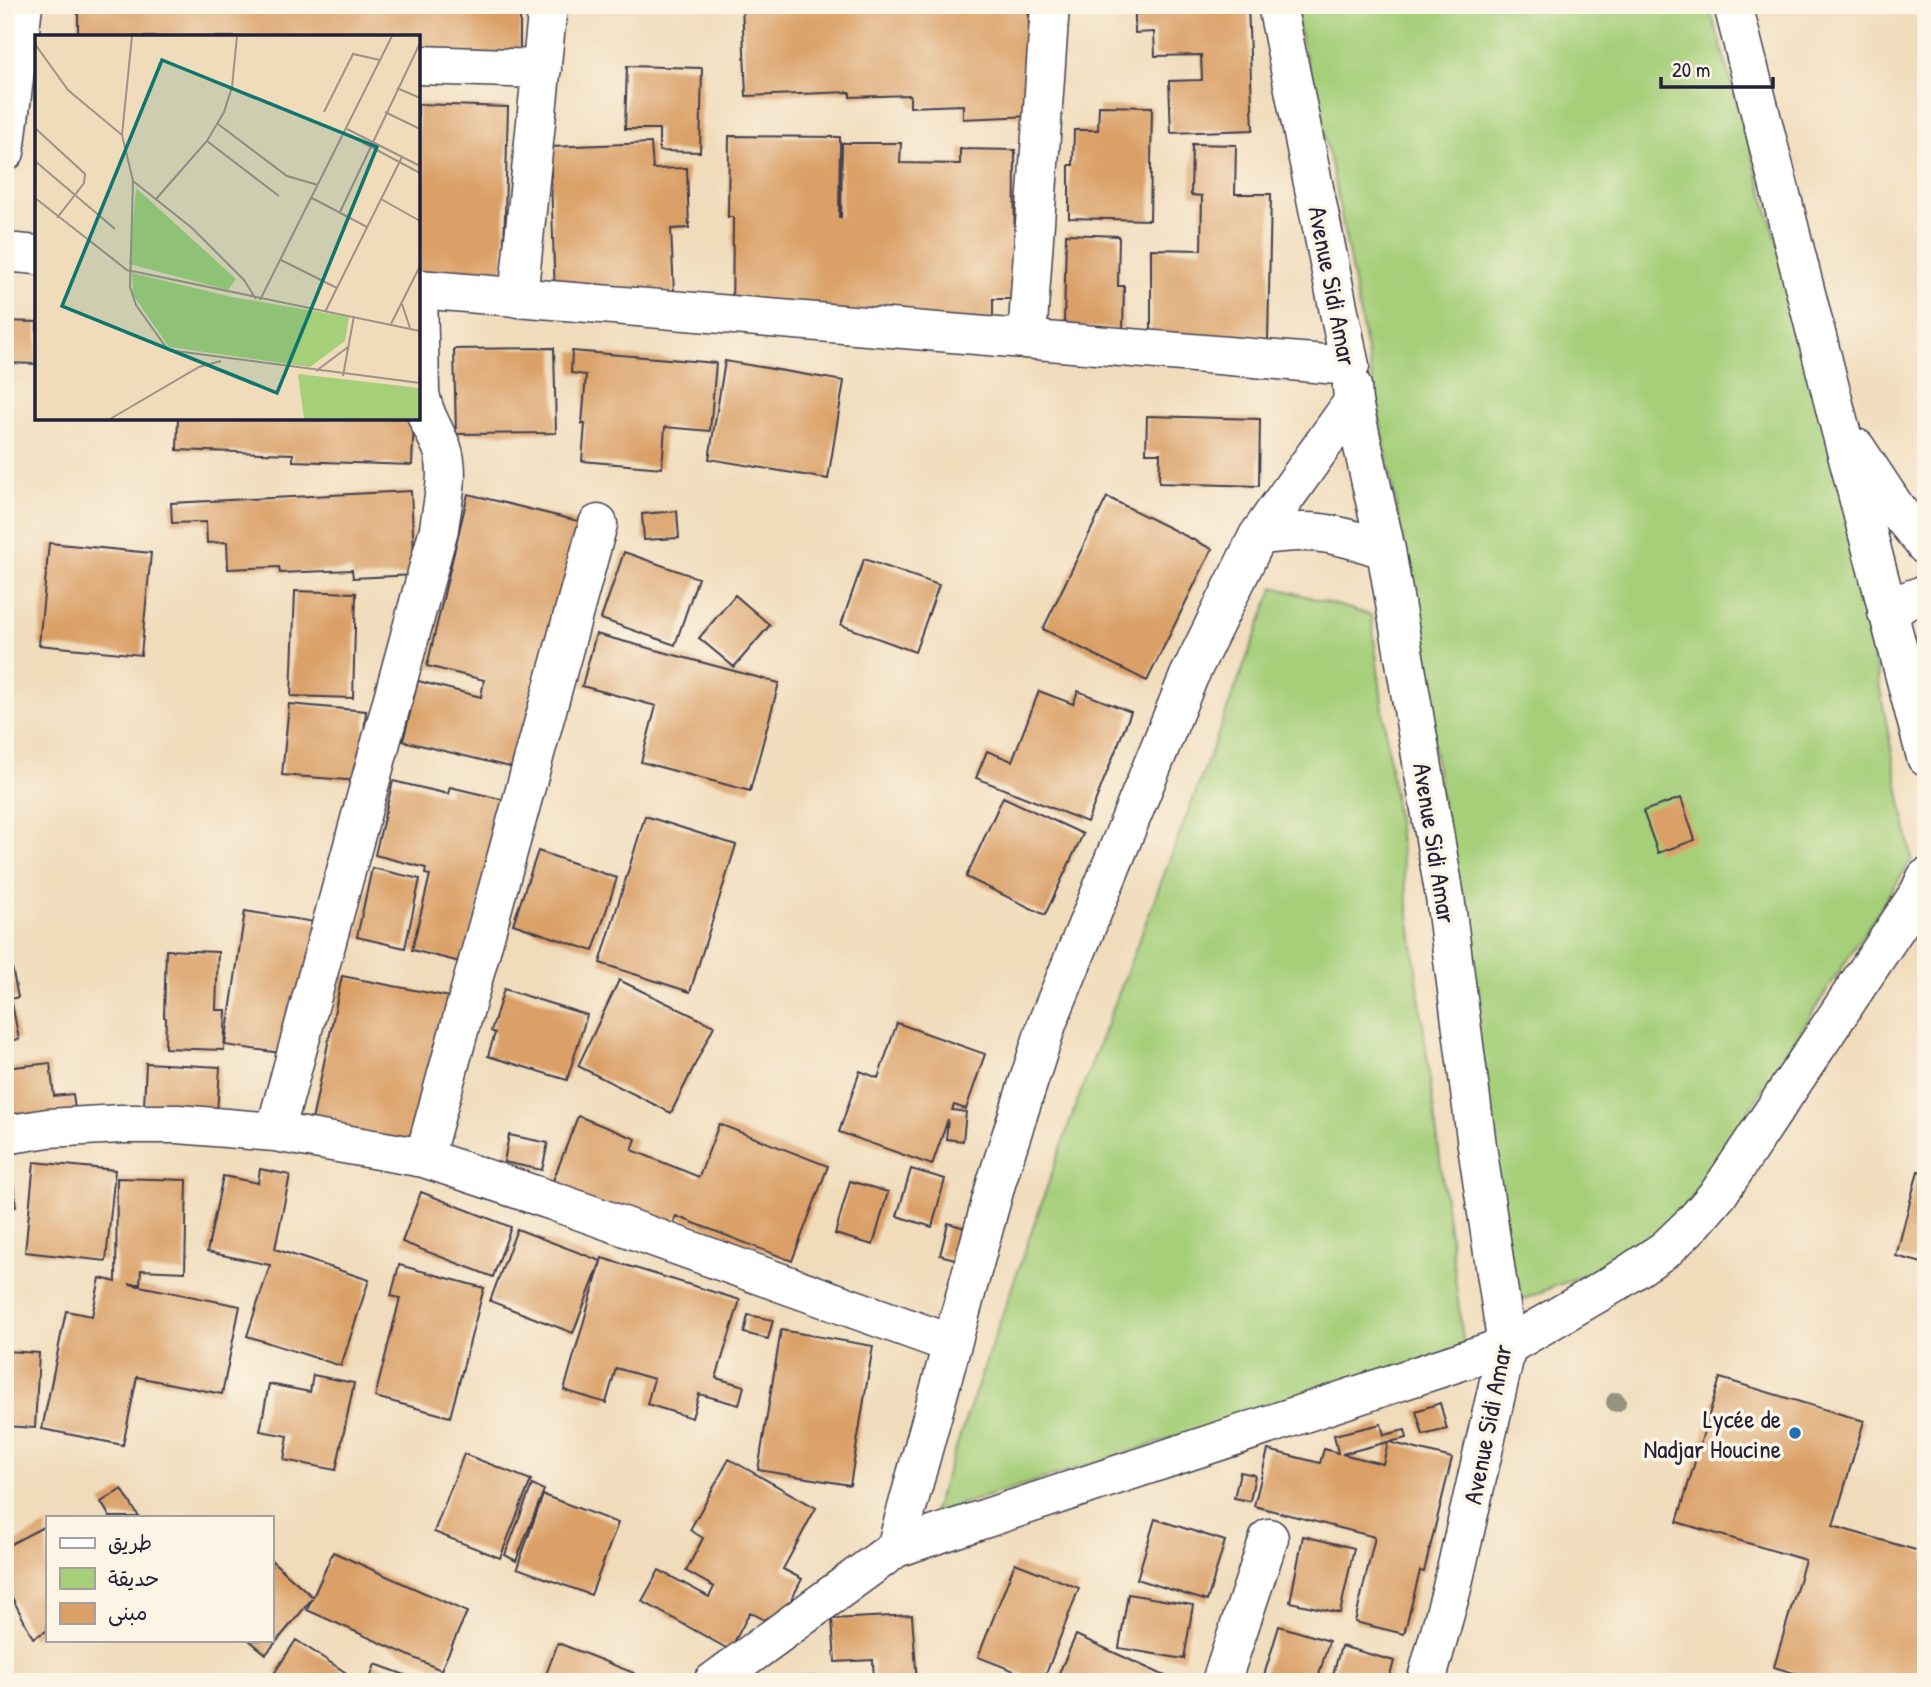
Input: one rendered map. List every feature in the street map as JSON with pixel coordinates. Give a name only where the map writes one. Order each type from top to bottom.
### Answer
[{"type":"street","points":[[5,152],[20,50],[23,5]]},
{"type":"street","points":[[518,298],[548,5]]},
{"type":"street","points":[[1027,339],[1050,5]]},
{"type":"street","name":"Avenue Sidi Amar","points":[[1277,5],[1386,550],[1445,897],[1477,1146],[1507,1346],[1451,1592],[1426,1682]]},
{"type":"street","points":[[1733,5],[1926,757]]},
{"type":"street","points":[[420,65],[542,69]]},
{"type":"street","points":[[5,252],[35,255]]},
{"type":"street","points":[[420,289],[1027,339],[1352,384],[1258,536],[1189,676],[1048,1021],[997,1180],[896,1548]]},
{"type":"street","points":[[275,1132],[439,529],[446,474],[443,450],[423,409],[420,393]]},
{"type":"street","points":[[1837,416],[1865,464],[1926,546]]},
{"type":"street","points":[[424,1158],[598,524]]},
{"type":"street","points":[[1258,536],[1286,531],[1314,531],[1334,534],[1386,550]]},
{"type":"street","points":[[1887,612],[1926,594]]},
{"type":"street","points":[[713,1682],[896,1548],[1507,1346],[1615,1283],[1666,1249],[1719,1194],[1926,878]]},
{"type":"street","points":[[5,1135],[48,1128],[178,1124],[275,1132],[424,1158],[553,1201],[952,1344]]},
{"type":"street","points":[[1221,1682],[1269,1538]]},
{"type":"green space","points":[[1293,5],[1709,5],[1831,430],[1912,859],[1664,1242],[1514,1303],[1408,569],[1333,172]]},
{"type":"green space","points":[[1274,587],[1371,615],[1464,1348],[933,1513],[1074,1110]]},
{"type":"building","points":[[78,5],[520,5],[520,69],[420,68],[420,35],[78,35]]},
{"type":"building","points":[[742,5],[1028,5],[1033,116],[963,119],[963,105],[910,107],[910,95],[850,97],[850,92],[746,96]]},
{"type":"building","points":[[1088,5],[1248,5],[1253,130],[1171,133],[1169,81],[1202,80],[1201,55],[1155,56],[1154,32],[1135,33],[1135,9],[1088,10]]},
{"type":"building","points":[[627,66],[702,68],[700,152],[659,151],[659,129],[625,129]]},
{"type":"building","points":[[420,104],[508,107],[503,287],[420,284]]},
{"type":"building","points":[[1099,106],[1152,107],[1150,220],[1069,218],[1069,165],[1073,165],[1074,130],[1098,130]]},
{"type":"building","points":[[729,136],[840,137],[839,217],[842,143],[901,143],[900,163],[960,164],[960,149],[1015,150],[1014,299],[993,299],[993,322],[732,319],[733,217],[728,217]]},
{"type":"building","points":[[651,143],[653,169],[687,168],[689,228],[671,229],[674,293],[555,297],[550,147]]},
{"type":"building","points":[[1192,144],[1236,145],[1235,194],[1271,194],[1268,342],[1151,340],[1151,249],[1201,250],[1202,196],[1191,195]]},
{"type":"building","points":[[1066,234],[1119,236],[1118,286],[1124,286],[1123,329],[1064,327]]},
{"type":"building","points":[[5,321],[35,322],[35,364],[5,363]]},
{"type":"building","points":[[554,348],[556,433],[456,434],[454,349]]},
{"type":"building","points":[[572,351],[716,363],[710,431],[665,427],[662,468],[582,461],[586,375],[571,373]]},
{"type":"building","points":[[725,361],[844,381],[828,479],[709,459]]},
{"type":"building","points":[[1147,416],[1260,419],[1259,486],[1159,483],[1160,453],[1146,453]]},
{"type":"building","points":[[178,420],[414,420],[412,465],[293,461],[293,454],[177,450]]},
{"type":"building","points":[[411,491],[415,575],[353,578],[352,570],[280,573],[279,567],[228,569],[227,542],[207,543],[206,522],[172,523],[171,503]]},
{"type":"building","points":[[468,494],[582,522],[522,770],[403,741],[418,681],[481,697],[484,680],[427,666]]},
{"type":"building","points":[[1107,497],[1212,549],[1147,681],[1043,629]]},
{"type":"building","points":[[677,511],[679,538],[644,540],[642,514]]},
{"type":"building","points":[[49,543],[151,553],[141,655],[39,645]]},
{"type":"building","points":[[624,552],[698,578],[675,645],[601,619]]},
{"type":"building","points":[[864,559],[939,585],[915,652],[841,625]]},
{"type":"building","points":[[295,591],[356,593],[353,698],[291,696]]},
{"type":"building","points":[[735,595],[770,625],[734,667],[699,638]]},
{"type":"building","points":[[596,634],[779,683],[750,791],[641,762],[656,706],[582,686]]},
{"type":"building","points":[[1039,691],[1073,704],[1078,691],[1131,712],[1087,822],[976,778],[987,751],[1012,761]]},
{"type":"building","points":[[289,704],[366,711],[360,781],[282,775]]},
{"type":"building","points":[[393,781],[448,794],[450,787],[505,800],[464,963],[412,950],[430,875],[425,874],[426,868],[375,855]]},
{"type":"building","points":[[1003,797],[1083,834],[1045,915],[966,877]]},
{"type":"building","points":[[1681,798],[1695,840],[1658,853],[1643,811]]},
{"type":"building","points":[[645,816],[736,845],[690,992],[600,963]]},
{"type":"building","points":[[538,851],[617,878],[593,951],[513,924]]},
{"type":"building","points":[[372,868],[420,879],[405,948],[357,937]]},
{"type":"building","points":[[245,911],[321,923],[301,1056],[225,1045]]},
{"type":"building","points":[[166,950],[218,952],[216,1010],[226,1010],[224,1050],[165,1048]]},
{"type":"building","points":[[10,958],[18,997],[11,999],[19,1039],[5,1042],[5,959]]},
{"type":"building","points":[[342,976],[450,997],[418,1158],[309,1135]]},
{"type":"building","points":[[619,980],[714,1026],[671,1113],[578,1066]]},
{"type":"building","points":[[504,989],[587,1015],[567,1080],[488,1056],[495,1033],[491,1031]]},
{"type":"building","points":[[897,1023],[985,1054],[966,1109],[954,1105],[952,1110],[966,1112],[963,1141],[946,1139],[948,1119],[932,1165],[839,1132],[860,1071],[878,1078]]},
{"type":"building","points":[[50,1063],[54,1096],[73,1094],[77,1127],[5,1135],[5,1068]]},
{"type":"building","points":[[146,1063],[220,1067],[216,1131],[143,1128]]},
{"type":"building","points":[[578,1116],[636,1139],[632,1150],[699,1177],[719,1124],[828,1166],[792,1261],[676,1216],[665,1245],[546,1199]]},
{"type":"building","points":[[509,1135],[548,1143],[542,1170],[504,1162]]},
{"type":"building","points":[[34,1162],[115,1170],[106,1261],[25,1252]]},
{"type":"building","points":[[260,1169],[290,1175],[275,1249],[369,1280],[341,1366],[247,1336],[270,1265],[207,1252],[223,1176],[258,1183]]},
{"type":"building","points":[[911,1169],[945,1179],[932,1227],[897,1216]]},
{"type":"building","points":[[1918,1171],[1926,1173],[1926,1264],[1896,1256]]},
{"type":"building","points":[[12,1177],[16,1207],[5,1209],[5,1178]]},
{"type":"building","points":[[117,1178],[187,1180],[185,1272],[141,1270],[140,1284],[129,1284],[240,1306],[222,1394],[137,1377],[123,1445],[42,1429],[66,1311],[92,1316],[100,1278],[116,1282]]},
{"type":"building","points":[[850,1181],[888,1192],[873,1245],[835,1234]]},
{"type":"building","points":[[421,1192],[511,1227],[493,1277],[402,1242]]},
{"type":"building","points":[[948,1223],[979,1232],[970,1263],[940,1255]]},
{"type":"building","points":[[517,1229],[601,1261],[573,1333],[490,1301]]},
{"type":"building","points":[[602,1258],[740,1300],[716,1378],[744,1386],[739,1405],[699,1394],[692,1418],[647,1404],[654,1379],[616,1368],[606,1403],[564,1390]]},
{"type":"building","points":[[399,1265],[484,1288],[450,1417],[375,1397],[400,1298],[391,1296]]},
{"type":"building","points":[[748,1315],[773,1320],[768,1339],[744,1333]]},
{"type":"building","points":[[781,1330],[873,1346],[850,1485],[758,1470]]},
{"type":"building","points":[[5,1351],[39,1353],[35,1428],[5,1426]]},
{"type":"building","points":[[313,1375],[354,1383],[336,1470],[284,1460],[288,1436],[260,1431],[269,1384],[310,1392]]},
{"type":"building","points":[[1720,1378],[1864,1421],[1833,1526],[1926,1553],[1926,1682],[1824,1682],[1774,1667],[1805,1560],[1677,1522]]},
{"type":"building","points":[[1440,1403],[1447,1429],[1423,1435],[1416,1411]]},
{"type":"building","points":[[1381,1424],[1384,1435],[1405,1430],[1407,1438],[1389,1442],[1452,1458],[1424,1572],[1420,1571],[1404,1634],[1355,1622],[1375,1537],[1254,1506],[1268,1450],[1320,1463],[1324,1449],[1338,1453],[1334,1435]],"holes":[[[1388,1442],[1383,1464],[1342,1454]]]},
{"type":"building","points":[[464,1454],[531,1480],[500,1558],[434,1532]]},
{"type":"building","points":[[729,1459],[816,1508],[783,1569],[802,1579],[777,1627],[750,1612],[730,1650],[642,1601],[659,1570],[709,1597],[714,1587],[686,1571],[703,1538],[690,1530]]},
{"type":"building","points":[[1240,1472],[1255,1475],[1250,1501],[1234,1498]]},
{"type":"building","points":[[532,1485],[544,1490],[516,1561],[505,1555]]},
{"type":"building","points":[[122,1489],[138,1516],[109,1516],[101,1502]]},
{"type":"building","points":[[543,1495],[618,1523],[591,1595],[517,1568]]},
{"type":"building","points":[[1155,1519],[1225,1541],[1207,1601],[1137,1579]]},
{"type":"building","points":[[46,1526],[46,1632],[33,1638],[5,1584],[5,1547]]},
{"type":"building","points":[[1303,1536],[1354,1548],[1340,1613],[1290,1602]]},
{"type":"building","points":[[333,1552],[467,1612],[441,1670],[307,1610],[312,1599],[266,1654],[251,1642],[273,1642],[273,1562],[313,1597]]},
{"type":"building","points":[[1015,1563],[1079,1588],[1043,1682],[978,1657]]},
{"type":"building","points":[[1128,1594],[1193,1605],[1184,1659],[1119,1648]]},
{"type":"building","points":[[912,1615],[917,1682],[874,1682],[873,1660],[835,1662],[832,1619]]},
{"type":"building","points":[[1279,1626],[1329,1641],[1317,1682],[1262,1682]]},
{"type":"building","points":[[1076,1635],[1178,1682],[1055,1682]]},
{"type":"building","points":[[296,1640],[351,1676],[347,1682],[290,1682],[275,1672]]},
{"type":"building","points":[[558,1643],[634,1673],[631,1682],[543,1682]]},
{"type":"building","points":[[1341,1646],[1394,1661],[1388,1682],[1331,1682]]},
{"type":"building","points":[[375,1664],[422,1681],[422,1682],[369,1682]]},
{"type":"building","points":[[851,1676],[852,1682],[793,1682],[792,1677]]},
{"type":"place","name":"Lycée de Nadjar Houcine","points":[[1795,1433]]}]
